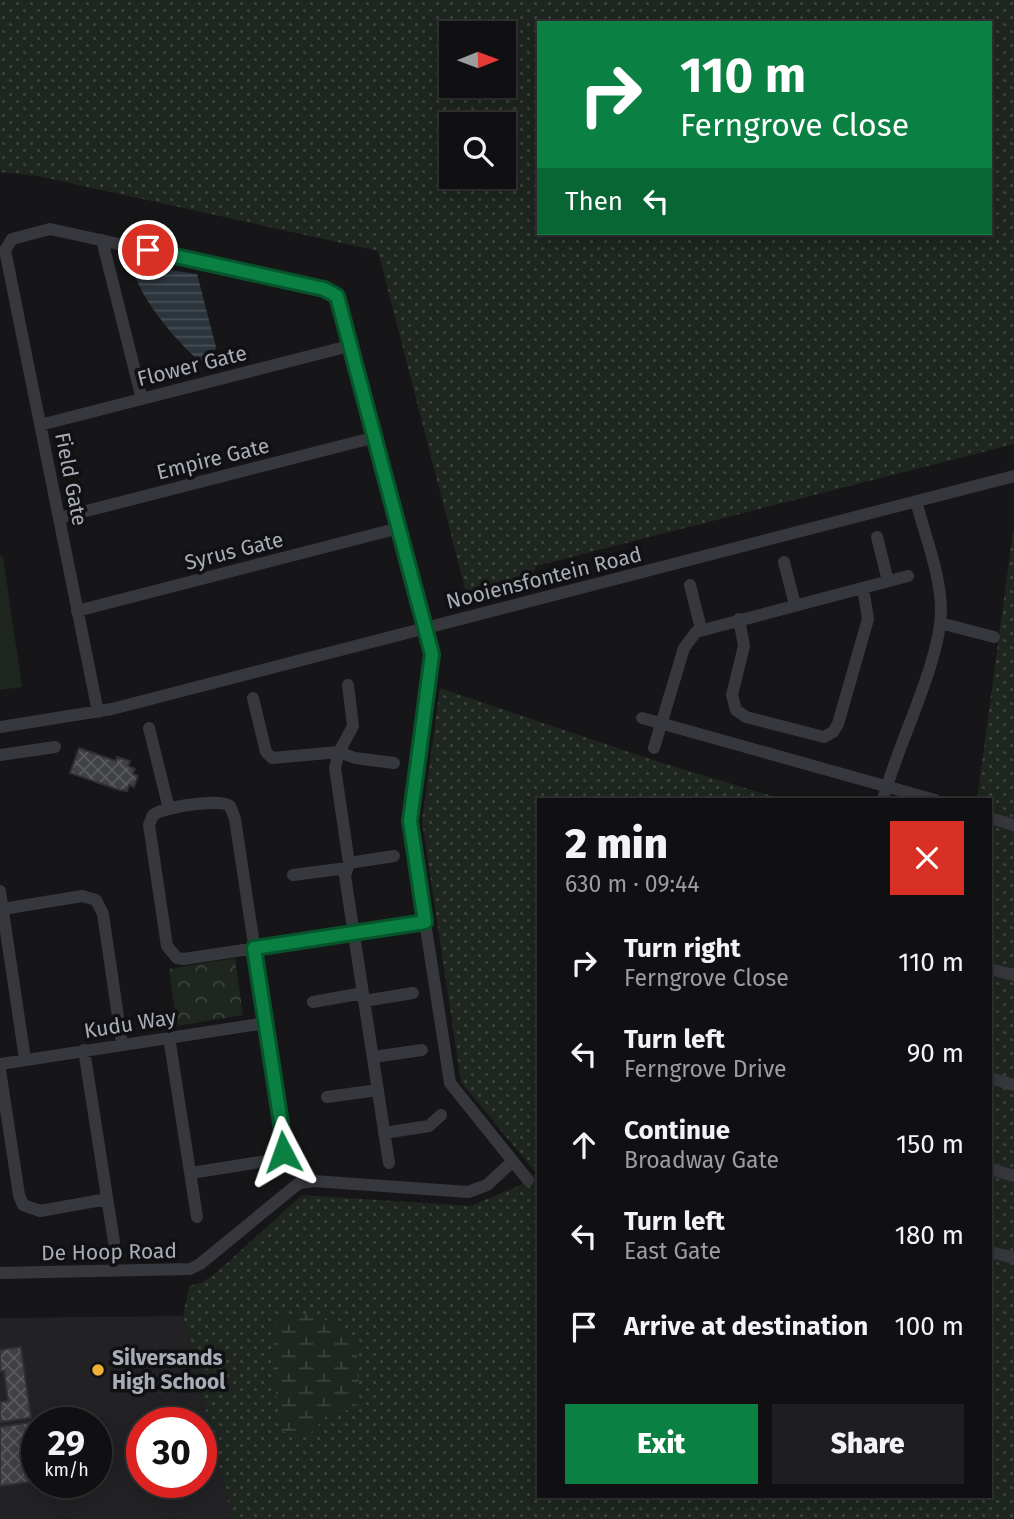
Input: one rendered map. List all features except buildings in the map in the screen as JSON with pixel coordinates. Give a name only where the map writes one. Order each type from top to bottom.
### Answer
[{"type":"street","name":"Field Gate","points":[[98,712],[6,246],[12,239],[50,229],[102,240]]},
{"type":"street","points":[[142,399],[102,240],[333,293],[342,304],[426,628],[432,668],[410,821],[451,1087],[528,1180]]},
{"type":"street","name":"Flower Gate","points":[[40,425],[353,345]]},
{"type":"street","name":"Empire Gate","points":[[59,518],[376,437]]},
{"type":"street","name":"Nooiensfontein Road","points":[[0,727],[98,712],[1014,476]]},
{"type":"street","points":[[883,798],[928,667],[940,623],[939,589],[916,501]]},
{"type":"street","name":"Syrus Gate","points":[[78,611],[399,528]]},
{"type":"street","points":[[877,537],[888,581]]},
{"type":"street","points":[[784,562],[796,605]]},
{"type":"street","points":[[654,748],[686,642],[701,629],[908,576]]},
{"type":"street","points":[[690,585],[701,629]]},
{"type":"street","points":[[738,620],[744,646],[732,695],[736,710],[742,715],[824,737],[833,732],[838,724],[867,623],[863,588]]},
{"type":"street","points":[[940,623],[994,637]]},
{"type":"street","points":[[348,685],[353,726],[339,752],[335,768],[348,866],[345,876],[389,1163]]},
{"type":"street","points":[[253,698],[266,752],[270,757],[279,759],[339,752],[355,758],[394,763]]},
{"type":"street","points":[[642,718],[928,798]]},
{"type":"street","points":[[149,728],[169,809]]},
{"type":"street","points":[[0,755],[55,747]]},
{"type":"street","points":[[191,1173],[269,1161],[283,1152],[284,1143],[266,1023],[254,948],[234,820],[230,806],[221,802],[156,813],[149,825],[168,950],[173,956],[184,959],[254,948],[425,922]]},
{"type":"street","points":[[992,819],[1014,825]]},
{"type":"street","points":[[293,875],[394,856]]},
{"type":"street","points":[[0,891],[25,1059]]},
{"type":"street","points":[[3,909],[82,896],[96,900],[103,914],[122,1044]]},
{"type":"street","points":[[992,970],[1014,975]]},
{"type":"street","points":[[313,1002],[412,993]]},
{"type":"street","name":"Kudu Way","points":[[0,1064],[266,1023]]},
{"type":"street","points":[[169,1037],[197,1217]]},
{"type":"street","points":[[84,1050],[114,1242]]},
{"type":"street","points":[[373,1057],[422,1050]]},
{"type":"street","points":[[0,1070],[19,1195],[23,1205],[40,1211],[107,1199]]},
{"type":"street","points":[[992,1080],[1014,1085]]},
{"type":"street","points":[[327,1097],[378,1090]]},
{"type":"street","points":[[384,1133],[429,1126],[441,1115]]},
{"type":"street","name":"De Hoop Road","points":[[0,1273],[190,1269],[200,1264],[299,1183],[313,1181],[468,1192],[486,1185],[513,1161]]},
{"type":"street","points":[[992,1170],[1014,1176]]},
{"type":"street","points":[[992,1252],[1014,1258]]},
{"type":"shaded area","points":[[142,266],[197,274],[216,347],[211,363],[205,364],[196,358],[161,320],[141,290],[136,277],[135,268]]},
{"type":"shaded area","name":"Silversands High School","points":[[183,1316],[205,1407],[126,1407],[126,1498],[217,1498],[217,1457],[232,1519],[0,1519],[0,1318]]},
{"type":"green space","points":[[0,0],[1014,0],[1014,444],[536,566],[531,582],[469,604],[378,251],[38,176],[0,172]]},
{"type":"green space","points":[[1014,524],[1014,1519],[232,1519],[217,1457],[217,1407],[205,1407],[183,1316],[189,1286],[203,1282],[217,1272],[302,1195],[470,1206],[523,1184],[536,1173],[461,1082],[422,821],[440,688],[656,761],[778,798],[537,798],[537,1498],[992,1498],[992,798],[977,798]]},
{"type":"green space","points":[[0,556],[3,556],[22,687],[0,690]]},
{"type":"green space","points":[[235,958],[243,1015],[177,1026],[169,969]]},
{"type":"green space","points":[[296,1313],[318,1317],[345,1332],[353,1343],[359,1372],[356,1409],[329,1413],[312,1432],[295,1440],[280,1429],[272,1360],[276,1321]]},
{"type":"place","name":"Silversands High School","points":[[98,1370]]},
{"type":"route","points":[[148,250],[324,289],[337,296],[342,304],[432,654],[431,679],[410,821],[425,922],[254,948],[284,1143],[283,1152]]}]
